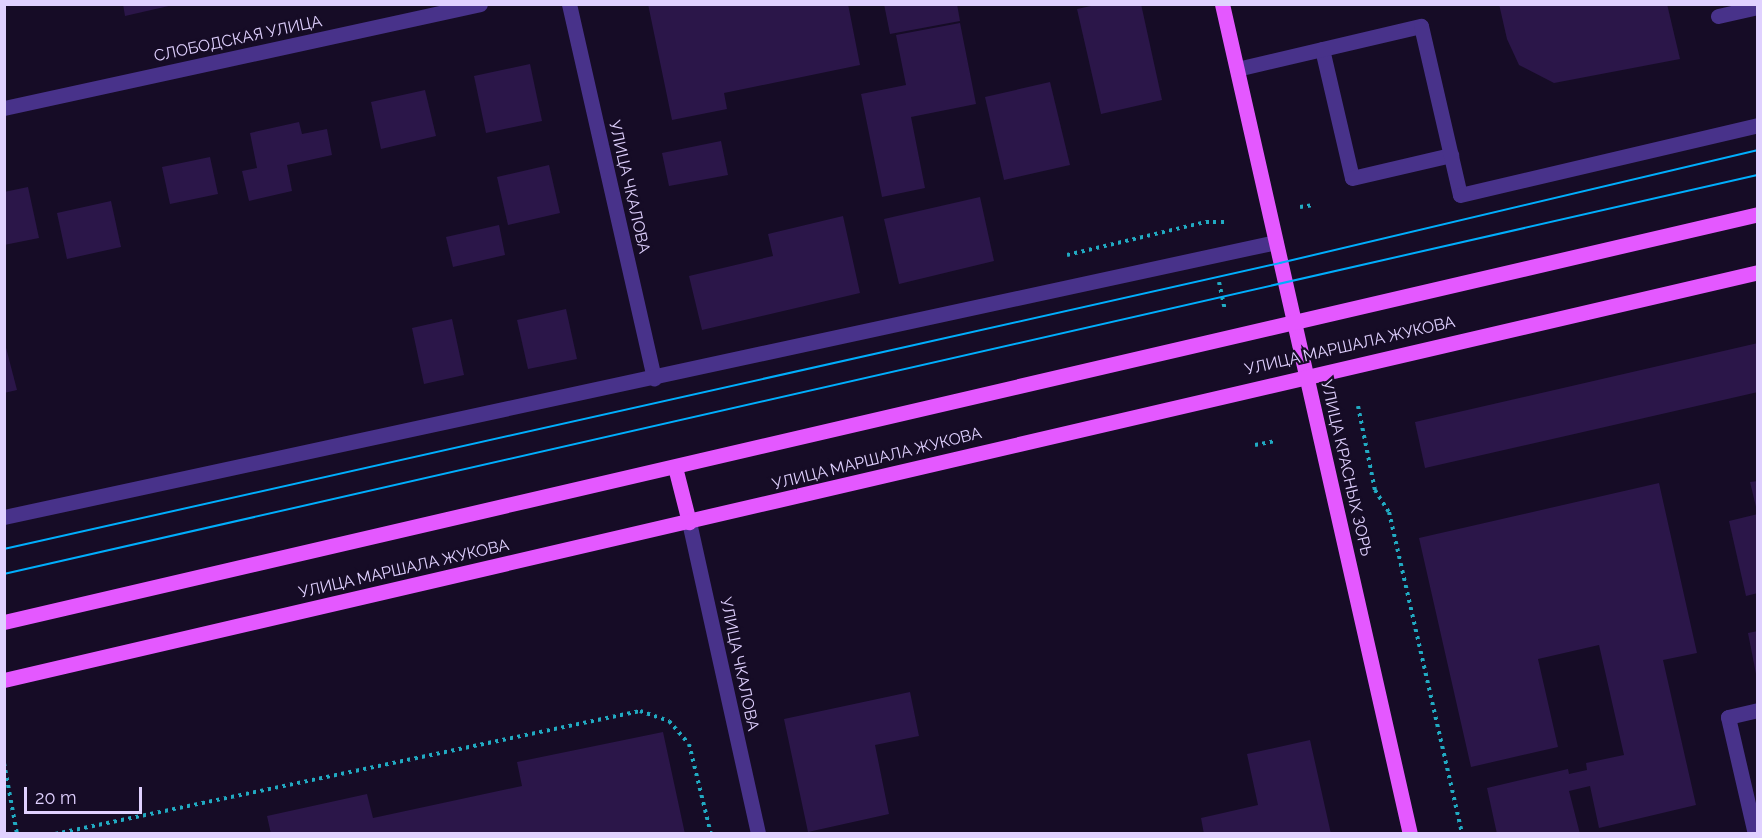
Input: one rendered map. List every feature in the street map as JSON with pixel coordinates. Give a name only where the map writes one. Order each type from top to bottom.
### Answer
[{"type":"main road","name":"УЛИЦА КРАСНЫХ ЗОРЬ","points":[[1222,4],[1410,834]]},
{"type":"main road","name":"УЛИЦА МАРШАЛА ЖУКОВА","points":[[4,622],[1295,324],[1758,214]]},
{"type":"main road","name":"УЛИЦА МАРШАЛА ЖУКОВА","points":[[4,680],[689,522],[1306,374],[1758,272]]},
{"type":"main road","name":"УЛИЦА ЧКАЛОВА","points":[[675,467],[689,522]]},
{"type":"street","name":"СЛОБОДСКАЯ УЛИЦА","points":[[4,108],[480,4]]},
{"type":"street","name":"УЛИЦА ЧКАЛОВА","points":[[569,4],[654,378]]},
{"type":"street","points":[[1718,16],[1758,7]]},
{"type":"street","points":[[1237,69],[1421,26],[1460,195],[1758,125]]},
{"type":"street","points":[[1322,49],[1352,178],[1451,154]]},
{"type":"street","points":[[4,518],[1276,242]]},
{"type":"street","name":"УЛИЦА ЧКАЛОВА","points":[[689,522],[758,834]]},
{"type":"street","points":[[1755,834],[1728,717],[1758,710]]},
{"type":"path","points":[[1300,207],[1314,205]]},
{"type":"path","points":[[1206,222],[1224,222]]},
{"type":"path","points":[[1358,405],[1375,490],[1389,512],[1462,834]]},
{"type":"path","points":[[1255,445],[1275,441]]},
{"type":"path","points":[[55,834],[640,711],[669,721],[689,744],[711,834]]},
{"type":"path","points":[[4,763],[17,834]]},
{"type":"building","points":[[123,4],[173,4],[173,5],[125,16]]},
{"type":"building","points":[[648,4],[848,4],[860,65],[724,93],[727,109],[672,120]]},
{"type":"building","points":[[884,4],[957,4],[960,21],[890,34]]},
{"type":"building","points":[[1100,4],[1141,4],[1162,100],[1101,114],[1077,9]]},
{"type":"building","points":[[1499,4],[1667,4],[1680,59],[1554,83],[1519,65],[1507,39]]},
{"type":"building","points":[[960,23],[976,104],[911,117],[925,188],[882,197],[861,94],[906,85],[896,35]]},
{"type":"building","points":[[530,64],[542,121],[486,133],[474,76]]},
{"type":"building","points":[[1050,82],[1070,165],[1004,180],[985,97]]},
{"type":"building","points":[[425,90],[436,136],[381,149],[371,102]]},
{"type":"building","points":[[299,122],[302,134],[327,129],[332,155],[287,165],[292,191],[249,201],[242,171],[257,168],[250,133]]},
{"type":"building","points":[[721,141],[728,175],[669,186],[662,153]]},
{"type":"building","points":[[210,157],[218,194],[170,204],[162,167]]},
{"type":"building","points":[[549,165],[560,213],[508,225],[497,177]]},
{"type":"building","points":[[28,187],[39,238],[4,245],[4,192]]},
{"type":"building","points":[[980,197],[994,261],[899,284],[884,219]]},
{"type":"building","points":[[111,201],[121,247],[67,259],[57,213]]},
{"type":"building","points":[[843,216],[860,293],[702,330],[689,276],[773,256],[768,234]]},
{"type":"building","points":[[499,225],[505,255],[453,267],[446,237]]},
{"type":"building","points":[[566,309],[577,359],[528,369],[517,320]]},
{"type":"building","points":[[452,319],[464,375],[424,384],[412,328]]},
{"type":"building","points":[[4,340],[17,390],[4,393]]},
{"type":"building","points":[[1758,343],[1758,392],[1425,468],[1415,422]]},
{"type":"building","points":[[1758,481],[1758,510],[1757,511],[1750,482]]},
{"type":"building","points":[[1659,483],[1697,653],[1663,660],[1696,805],[1599,828],[1590,786],[1569,791],[1580,834],[1497,834],[1487,788],[1568,769],[1569,774],[1587,770],[1586,763],[1624,755],[1599,645],[1538,659],[1558,747],[1471,767],[1419,538]]},
{"type":"building","points":[[1758,514],[1758,593],[1746,596],[1729,521]]},
{"type":"building","points":[[1758,631],[1758,674],[1756,674],[1748,633]]},
{"type":"building","points":[[910,692],[919,736],[875,745],[889,814],[808,832],[784,719]]},
{"type":"building","points":[[663,732],[685,834],[271,834],[267,816],[367,794],[373,818],[522,786],[517,762]]},
{"type":"building","points":[[1310,740],[1331,834],[1204,834],[1201,818],[1258,805],[1247,754]]},
{"type":"tram line","points":[[4,549],[1280,263],[1758,150]]},
{"type":"tram line","points":[[4,574],[1758,175]]}]
